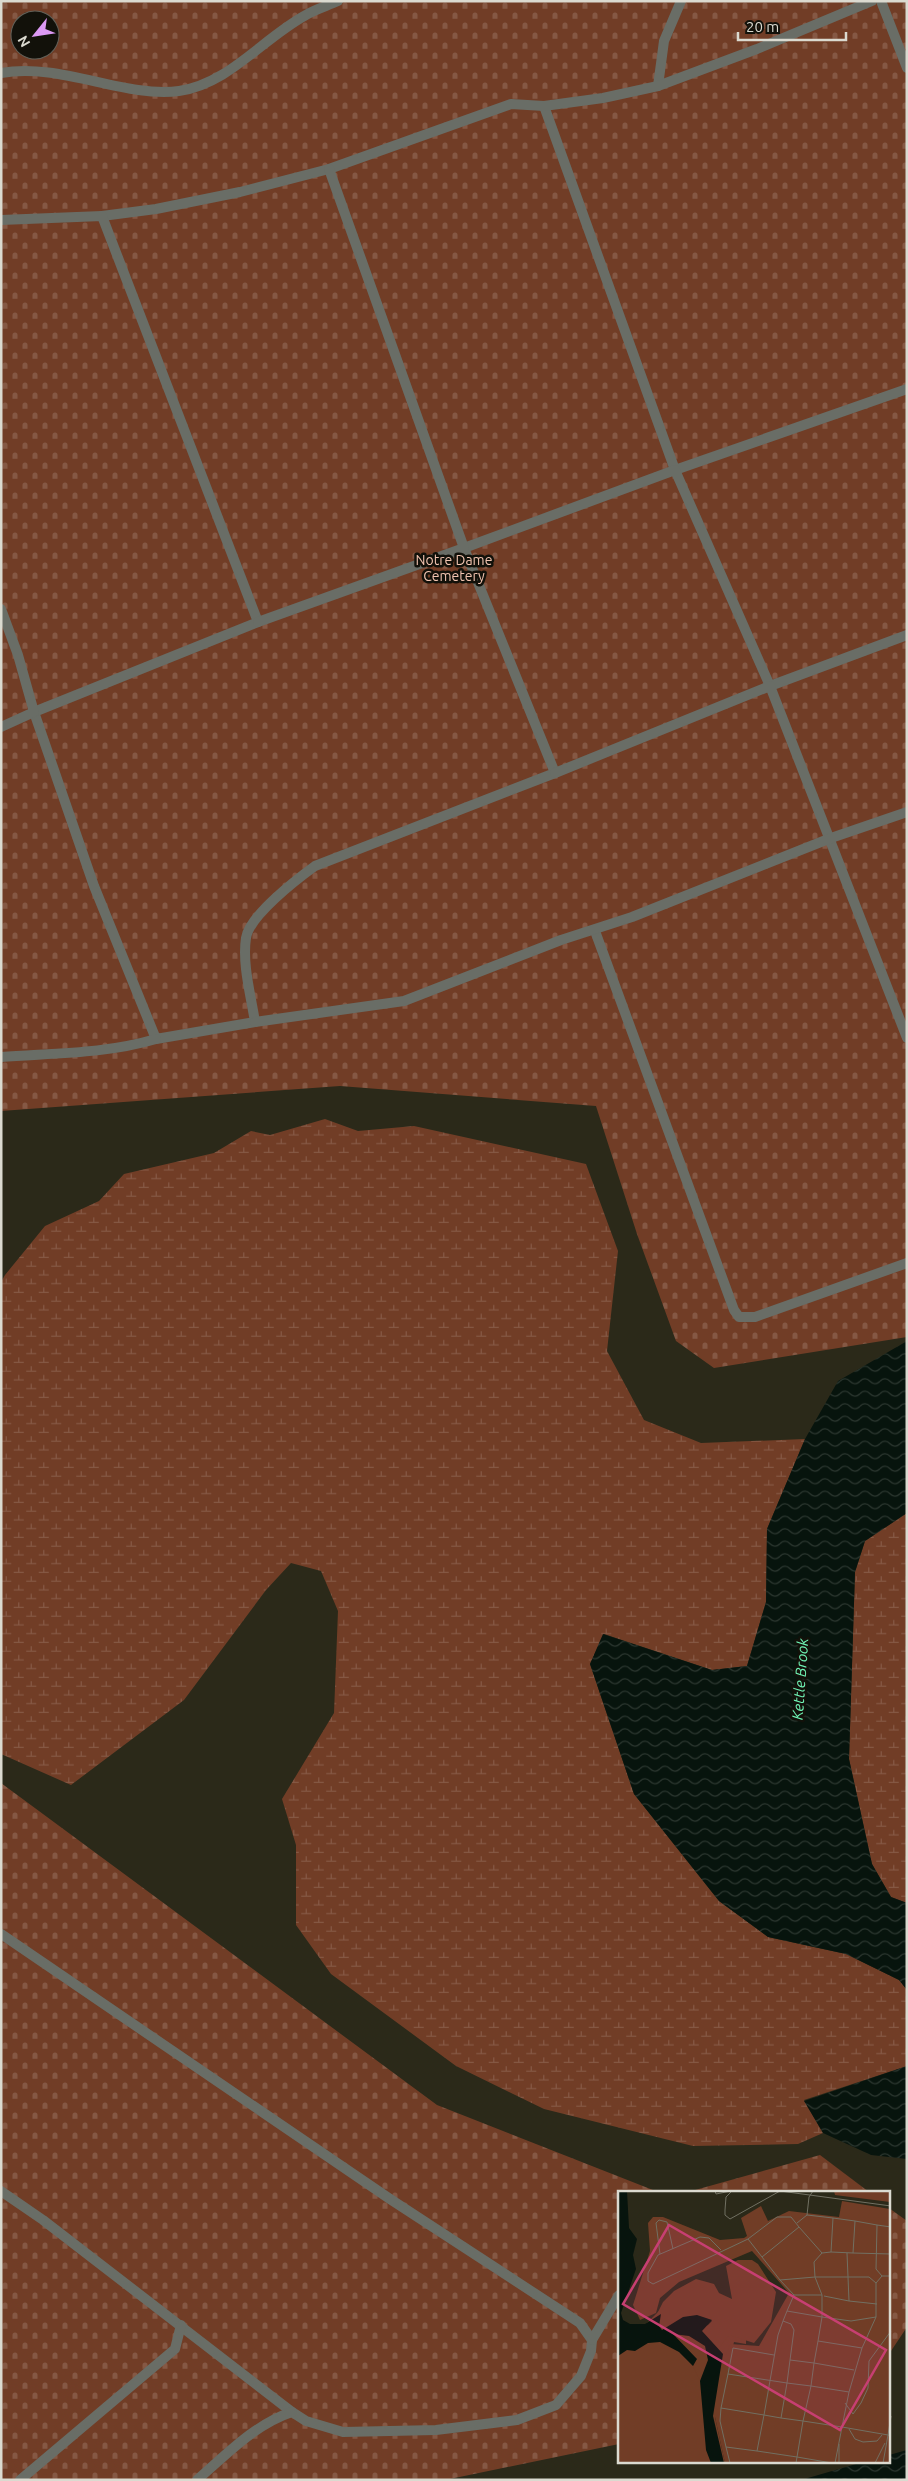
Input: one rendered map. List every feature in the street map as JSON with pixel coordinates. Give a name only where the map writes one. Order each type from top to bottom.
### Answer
[{"type":"lane","points":[[1,73],[10,71],[62,74],[140,90],[180,91],[208,82],[232,68],[306,15],[338,1]]},
{"type":"lane","points":[[658,86],[664,41],[681,1]]},
{"type":"lane","points":[[1,220],[102,216],[156,209],[240,192],[329,169],[511,104],[544,106],[603,98],[658,86],[872,1]]},
{"type":"lane","points":[[881,1],[907,68]]},
{"type":"lane","points":[[544,106],[675,470],[770,686],[831,838],[907,1038]]},
{"type":"lane","points":[[329,169],[464,548],[555,773]]},
{"type":"lane","points":[[102,216],[258,622]]},
{"type":"lane","points":[[1,727],[258,622],[675,470],[907,389]]},
{"type":"lane","points":[[1,609],[94,886],[156,1039]]},
{"type":"lane","points":[[255,1022],[246,953],[246,935],[262,912],[282,890],[314,866],[555,773],[770,686],[907,635]]},
{"type":"lane","points":[[1,1057],[88,1052],[132,1046],[156,1039],[255,1022],[347,1010],[404,1000],[561,940],[595,931],[831,838],[907,812]]},
{"type":"lane","points":[[595,931],[734,1310],[739,1317],[755,1317],[907,1263]]},
{"type":"lane","points":[[1,1934],[390,2198],[580,2323],[592,2340]]},
{"type":"lane","points":[[1,2191],[43,2220],[292,2412],[306,2421],[343,2432],[436,2430],[517,2420],[556,2405],[581,2376],[591,2351],[592,2340],[618,2297]]},
{"type":"lane","points":[[20,2480],[175,2350],[181,2325]]},
{"type":"lane","points":[[197,2480],[258,2428],[275,2418],[292,2412]]},
{"type":"green space","name":"Notre Dame Cemetery","points":[[1,1],[907,1],[907,1337],[714,1368],[676,1341],[637,1234],[596,1106],[340,1086],[1,1111]]},
{"type":"green space","points":[[325,1119],[358,1131],[414,1126],[586,1164],[618,1251],[607,1351],[644,1420],[701,1443],[805,1439],[767,1529],[766,1602],[747,1666],[712,1670],[604,1634],[590,1664],[634,1794],[719,1901],[768,1937],[846,1954],[899,1980],[907,1990],[907,2066],[804,2100],[823,2133],[798,2144],[693,2146],[544,2109],[456,2066],[331,1974],[296,1925],[296,1845],[282,1799],[334,1713],[338,1611],[321,1571],[291,1563],[266,1590],[184,1700],[71,1785],[1,1754],[1,1282],[45,1226],[99,1201],[124,1174],[214,1153],[251,1131],[270,1135]]},
{"type":"green space","points":[[907,1513],[907,1903],[891,1897],[872,1864],[849,1759],[855,1572],[865,1541]]},
{"type":"green space","points":[[1,1783],[437,2105],[655,2191],[618,2191],[618,2444],[445,2480],[1,2480]]},
{"type":"green space","points":[[820,2155],[868,2191],[692,2191]]},
{"type":"green space","points":[[890,2209],[907,2221],[907,2327],[890,2352]]},
{"type":"water","name":"Kettle Brook","points":[[907,1341],[907,1513],[865,1541],[855,1572],[849,1759],[872,1864],[891,1897],[907,1903],[907,1990],[899,1980],[846,1954],[768,1937],[719,1901],[634,1794],[590,1664],[603,1634],[712,1670],[747,1666],[766,1602],[767,1529],[805,1439],[838,1381]]},
{"type":"water","points":[[907,2066],[907,2159],[871,2155],[823,2133],[804,2101]]},
{"type":"water","points":[[907,2450],[907,2480],[801,2480],[856,2464],[890,2464],[890,2455]]}]
